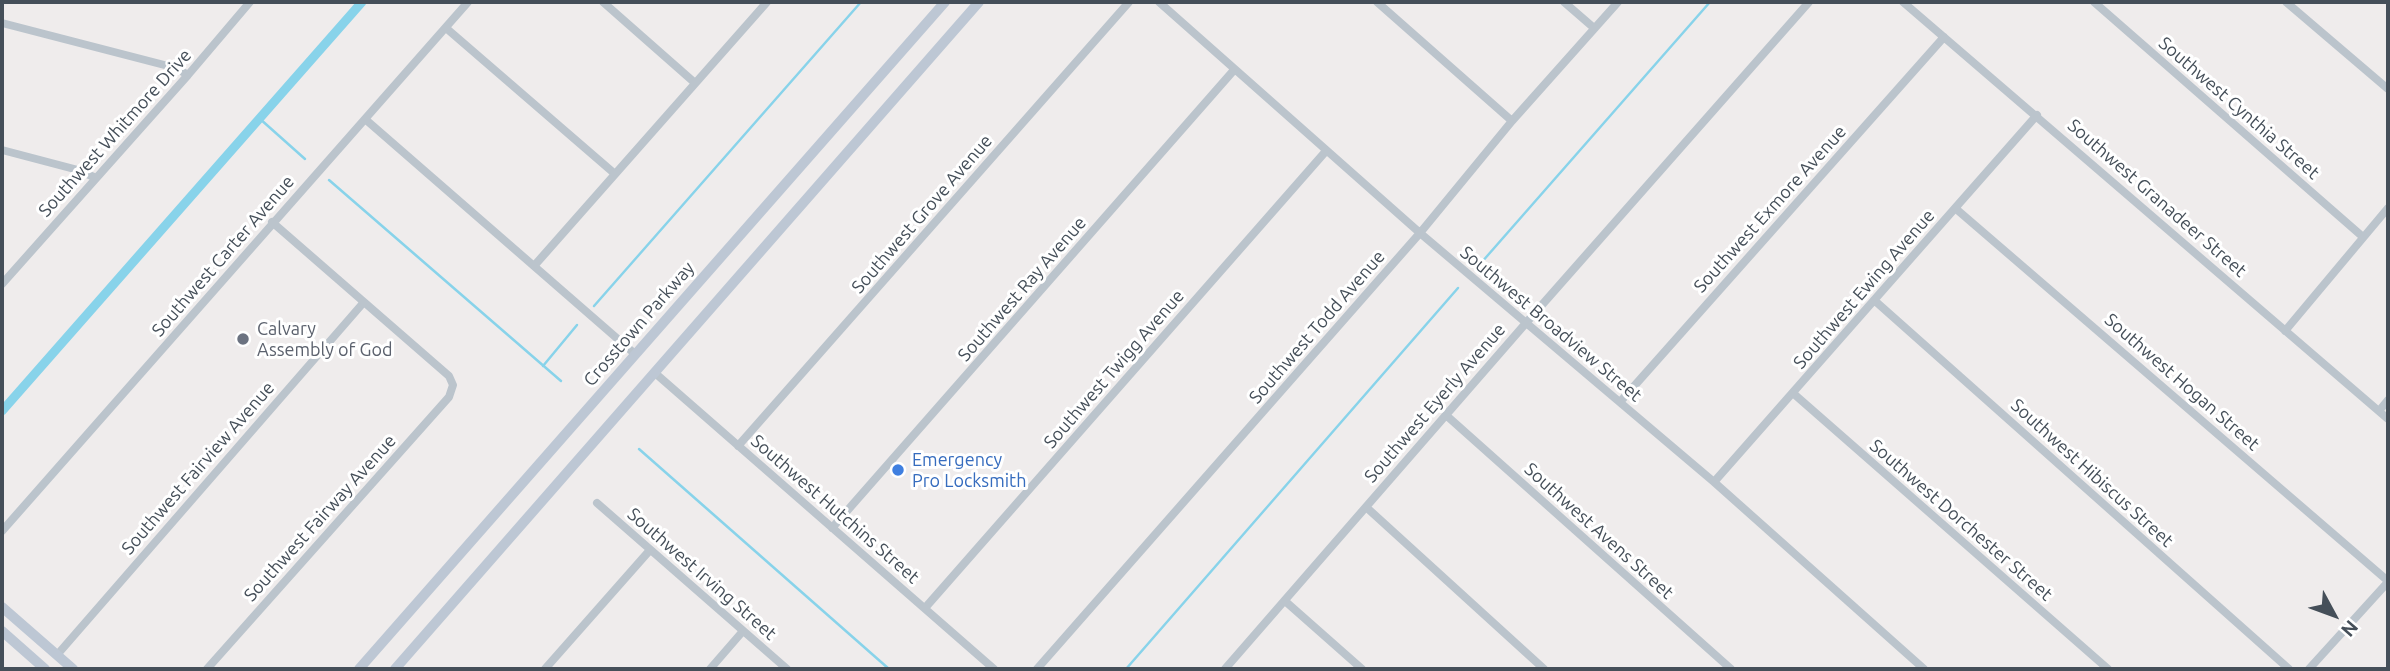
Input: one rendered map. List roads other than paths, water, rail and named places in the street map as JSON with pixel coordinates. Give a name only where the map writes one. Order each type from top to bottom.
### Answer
[{"type":"main road","name":"Crosstown Parkway","points":[[359,669],[944,2]]},
{"type":"main road","points":[[395,669],[979,2]]},
{"type":"main road","points":[[2,607],[74,669]]},
{"type":"main road","points":[[2,631],[45,669]]},
{"type":"street","name":"Southwest Whitmore Drive","points":[[2,282],[250,2]]},
{"type":"street","name":"Southwest Carter Avenue","points":[[2,531],[468,2]]},
{"type":"street","points":[[603,2],[695,83]]},
{"type":"street","points":[[534,266],[767,2]]},
{"type":"street","name":"Southwest Grove Avenue","points":[[738,446],[1129,2]]},
{"type":"street","name":"Southwest Broadview Street","points":[[1159,2],[1420,233],[1714,482],[1924,669]]},
{"type":"street","points":[[1377,2],[1512,121]]},
{"type":"street","points":[[1564,2],[1594,28]]},
{"type":"street","name":"Southwest Todd Avenue","points":[[1037,669],[1420,233],[1512,121],[1618,2]]},
{"type":"street","name":"Southwest Eyerly Avenue","points":[[1225,669],[1810,2]]},
{"type":"street","name":"Southwest Granadeer Street","points":[[1903,2],[2388,419]]},
{"type":"street","name":"Southwest Cynthia Street","points":[[2094,2],[2363,237]]},
{"type":"street","points":[[2286,2],[2388,89]]},
{"type":"street","points":[[2,23],[176,68],[188,75]]},
{"type":"street","points":[[446,28],[615,174]]},
{"type":"street","name":"Southwest Exmore Avenue","points":[[1620,402],[1944,37]]},
{"type":"street","name":"Southwest Ray Avenue","points":[[832,528],[1234,70]]},
{"type":"street","name":"Southwest Ewing Avenue","points":[[1714,482],[2037,115]]},
{"type":"street","points":[[365,119],[635,354]]},
{"type":"street","points":[[2,150],[78,170],[96,178]]},
{"type":"street","name":"Southwest Twigg Avenue","points":[[925,608],[1326,151]]},
{"type":"street","name":"Southwest Hogan Street","points":[[1955,208],[2388,581]]},
{"type":"street","points":[[2285,331],[2388,208]]},
{"type":"street","points":[[272,222],[364,302]]},
{"type":"street","name":"Southwest Hibiscus Street","points":[[1874,300],[2289,669]]},
{"type":"street","name":"Southwest Fairway Avenue","points":[[207,669],[449,397],[453,385],[449,376],[364,302]]},
{"type":"street","name":"Southwest Fairview Avenue","points":[[57,654],[364,302]]},
{"type":"street","name":"Southwest Hutchins Street","points":[[655,373],[994,669]]},
{"type":"street","name":"Southwest Dorchester Street","points":[[1794,394],[2108,669]]},
{"type":"street","points":[[2379,411],[2388,400]]},
{"type":"street","name":"Southwest Avens Street","points":[[1447,416],[1731,669]]},
{"type":"street","name":"Southwest Irving Street","points":[[597,503],[787,669]]},
{"type":"street","points":[[1366,507],[1544,669]]},
{"type":"street","points":[[545,669],[650,550]]},
{"type":"street","points":[[2309,669],[2388,581]]},
{"type":"street","points":[[1285,601],[1362,669]]},
{"type":"street","points":[[710,669],[743,631]]},
{"type":"waterway","points":[[2,411],[362,2]]},
{"type":"waterway","points":[[594,306],[861,2]]},
{"type":"waterway","points":[[1481,263],[1710,2]]},
{"type":"waterway","points":[[259,118],[305,159]]},
{"type":"waterway","points":[[329,180],[561,381]]},
{"type":"waterway","points":[[1126,669],[1458,288]]},
{"type":"waterway","points":[[543,366],[577,325]]},
{"type":"waterway","points":[[639,449],[889,669]]},
{"type":"place","name":"Calvary Assembly of God","points":[[243,339]]},
{"type":"place","name":"Emergency Pro Locksmith","points":[[898,470]]}]
